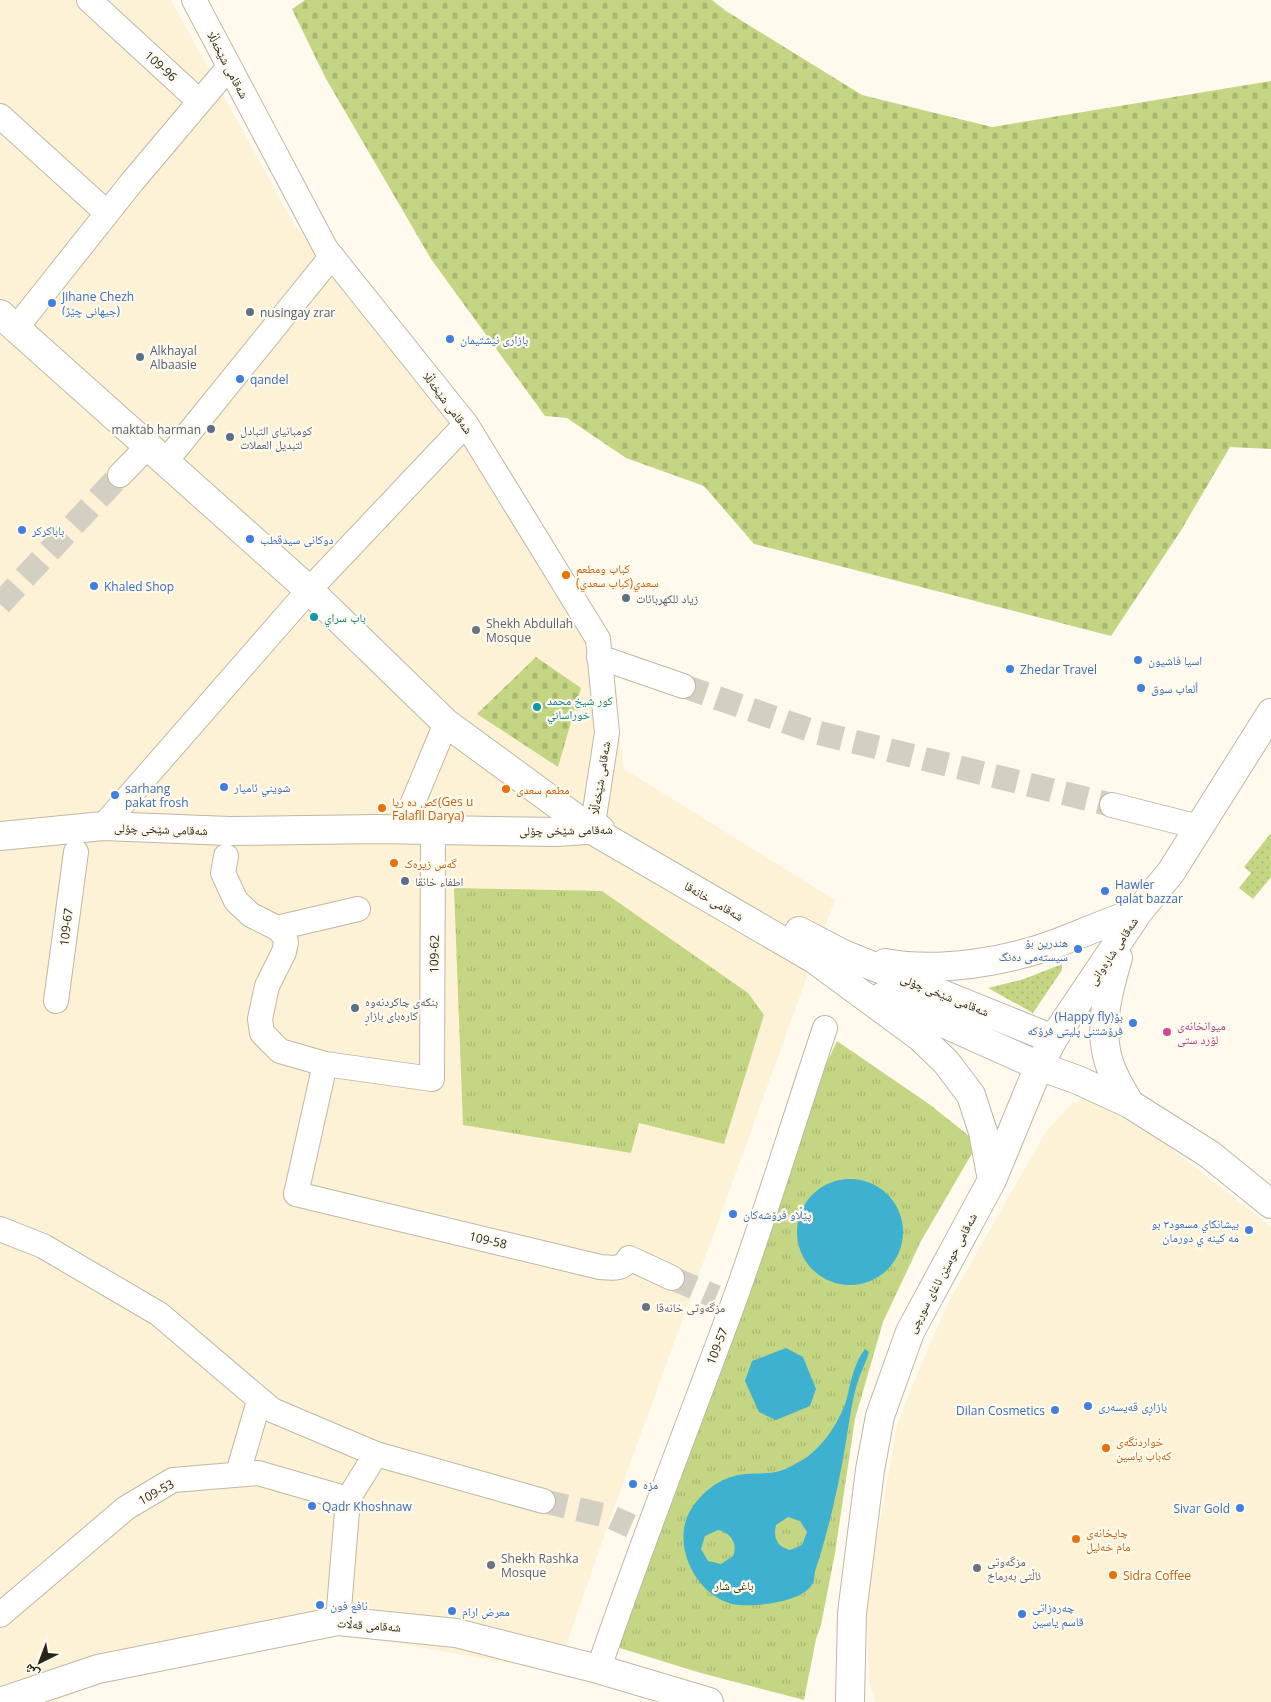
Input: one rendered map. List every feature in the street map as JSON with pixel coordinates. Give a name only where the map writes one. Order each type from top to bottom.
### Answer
[{"type":"main road","name":"شەقامی شێخەڵڵا","points":[[8,321],[309,590],[446,723],[592,830]]},
{"type":"main road","name":"شەقامی شارەوانی","points":[[1038,1066],[1053,1039],[1140,911],[1171,872],[1271,713]]},
{"type":"main road","name":"شەقامی شێخی چۆلی","points":[[0,836],[103,826],[229,831],[434,829],[557,832],[592,830]]},
{"type":"main road","name":"شەقامی خانەقا","points":[[592,830],[814,959],[838,965]]},
{"type":"main road","points":[[838,965],[963,964],[1006,957],[1056,943],[1140,911]]},
{"type":"main road","points":[[1124,935],[1108,993],[1105,1034],[1106,1050],[1112,1072],[1130,1104]]},
{"type":"main road","name":"شەقامی شێخی چۆلی","points":[[838,965],[1053,1039]]},
{"type":"main road","name":"شەقامی شێخی چۆلی","points":[[838,965],[1038,1066],[1078,1080],[1130,1104],[1168,1126],[1209,1154],[1271,1204]]},
{"type":"main road","points":[[838,965],[946,1062],[971,1095],[983,1132],[992,1180]]},
{"type":"main road","name":"شەقامی حوسێن ئاغای سورچی","points":[[850,1701],[852,1613],[870,1470],[880,1416],[910,1332],[992,1180],[1038,1066]]},
{"type":"main road","name":"شەقامی قەڵات","points":[[0,1702],[98,1669],[338,1621],[456,1633],[598,1669],[709,1702]]},
{"type":"street","name":"109-96","points":[[89,0],[199,101]]},
{"type":"street","name":"شەقامی شێخەڵڵا","points":[[194,0],[332,256],[466,424],[598,640],[607,733],[592,830]]},
{"type":"street","points":[[8,321],[107,213],[229,66]]},
{"type":"street","points":[[0,116],[107,213]]},
{"type":"street","points":[[120,476],[157,454],[332,256]]},
{"type":"street","points":[[103,826],[309,590],[466,424]]},
{"type":"street","points":[[599,657],[683,686]]},
{"type":"street","points":[[402,829],[446,723]]},
{"type":"street","points":[[1112,805],[1199,826]]},
{"type":"street","name":"109-62","points":[[325,1064],[432,1080],[434,829]]},
{"type":"street","name":"109-67","points":[[56,1001],[76,852]]},
{"type":"street","points":[[226,856],[223,873],[236,901],[251,915],[277,928],[284,935],[286,942],[284,952],[267,986],[260,1020],[262,1033],[280,1051],[325,1064]]},
{"type":"street","points":[[277,928],[358,908]]},
{"type":"street","name":"109-57","points":[[601,1662],[639,1531],[725,1300],[776,1182],[825,1028]]},
{"type":"street","name":"109-58","points":[[325,1064],[296,1194],[600,1267],[618,1268],[626,1265],[629,1258],[672,1278]]},
{"type":"street","points":[[0,1229],[43,1246],[159,1314],[259,1401],[272,1410],[376,1454],[543,1501]]},
{"type":"street","points":[[238,1474],[259,1401]]},
{"type":"street","points":[[338,1621],[348,1499],[376,1454]]},
{"type":"street","name":"109-53","points":[[0,1615],[134,1503],[173,1480],[258,1473],[348,1499]]},
{"type":"shaded area","points":[[0,0],[171,0],[294,224],[543,545],[603,629],[624,769],[835,900],[609,1522],[557,1672],[347,1634],[124,1673],[53,1702],[0,1702]]},
{"type":"shaded area","name":"بازاڕی قەیسەری","points":[[1090,1096],[1135,1120],[1271,1227],[1271,1702],[875,1702],[870,1684],[867,1595],[897,1426],[948,1303],[1047,1130],[1072,1104]]},
{"type":"green space","points":[[305,0],[712,0],[726,11],[862,95],[992,127],[1271,81],[1271,449],[1230,447],[1180,532],[1111,636],[754,544],[704,486],[626,458],[567,418],[545,416],[431,259],[325,77],[292,9]]},
{"type":"green space","points":[[536,657],[581,688],[558,767],[477,714]]},
{"type":"green space","points":[[1271,833],[1271,877],[1253,899],[1239,888],[1251,873],[1244,867]]},
{"type":"green space","points":[[454,888],[602,891],[748,993],[764,1015],[724,1144],[639,1123],[631,1153],[463,1125]]},
{"type":"green space","points":[[1062,964],[1062,970],[1033,1013],[988,988],[1024,979]]},
{"type":"green space","name":"باغی شار","points":[[837,1041],[929,1104],[978,1143],[921,1241],[883,1322],[855,1419],[835,1553],[804,1700],[701,1673],[610,1645],[822,1073]]},
{"type":"water","points":[[850,1179],[870,1183],[887,1195],[899,1212],[903,1232],[899,1252],[887,1269],[870,1281],[850,1285],[830,1281],[813,1269],[801,1252],[797,1232],[801,1212],[813,1195],[830,1183]]},
{"type":"water","points":[[786,1348],[803,1357],[816,1389],[810,1406],[776,1420],[759,1412],[745,1381],[752,1361]]},
{"type":"water","points":[[865,1349],[869,1352],[855,1392],[836,1493],[813,1583],[799,1595],[776,1603],[741,1605],[719,1599],[698,1580],[686,1554],[683,1540],[684,1526],[689,1513],[706,1492],[721,1481],[737,1475],[780,1471],[814,1452],[832,1430],[841,1414],[853,1372]],"holes":[[[788,1517],[800,1521],[807,1532],[802,1545],[790,1550],[779,1544],[775,1534],[776,1525]],[[718,1530],[730,1536],[735,1547],[733,1556],[721,1564],[708,1561],[701,1549],[705,1536]]]},
{"type":"tunnel","points":[[0,604],[120,475]]},
{"type":"tunnel","points":[[683,686],[815,732],[1112,805]]},
{"type":"tunnel","points":[[672,1278],[716,1297]]},
{"type":"tunnel","points":[[543,1501],[611,1517],[631,1526]]},
{"type":"place","name":"Jihane Chezh (جیهانی چێژ)","points":[[52,303]]},
{"type":"place","name":"nusingay zrar","points":[[250,312]]},
{"type":"place","name":"بازاری نیشتیمان","points":[[450,339]]},
{"type":"place","name":"Alkhayal Albaasie","points":[[140,357]]},
{"type":"place","name":"qandel","points":[[240,379]]},
{"type":"place","name":"maktab harman","points":[[211,429]]},
{"type":"place","name":"كومبانياى التبادل لتبديل العملات","points":[[230,437]]},
{"type":"place","name":"باباكركر","points":[[22,530]]},
{"type":"place","name":"دوکانی سیدقطب","points":[[250,539]]},
{"type":"place","name":"كباب ومطعم سعدي(كباب سعدي)","points":[[566,575]]},
{"type":"place","name":"Khaled Shop","points":[[94,586]]},
{"type":"place","name":"زياد للكهربائات","points":[[626,598]]},
{"type":"place","name":"باب سراي","points":[[314,617]]},
{"type":"place","name":"Shekh Abdullah Mosque","points":[[476,630]]},
{"type":"place","name":"اسيا فاشيون","points":[[1138,660]]},
{"type":"place","name":"Zhedar Travel","points":[[1010,669]]},
{"type":"place","name":"ألعاب سوق","points":[[1141,688]]},
{"type":"place","name":"كور شيخ محمد خوراساني","points":[[537,707]]},
{"type":"place","name":"شويني ئامیار","points":[[224,787]]},
{"type":"place","name":"مطعم سعدى","points":[[506,789]]},
{"type":"place","name":"sarhang pakat frosh","points":[[115,795]]},
{"type":"place","name":"کص ده ریا(Ges u Falafll Darya)","points":[[382,808]]},
{"type":"place","name":"گەس زیرەک","points":[[394,863]]},
{"type":"place","name":"اطفاء خانقا","points":[[405,881]]},
{"type":"place","name":"Hawler qalat bazzar","points":[[1105,891]]},
{"type":"place","name":"ھندرین بۆ سیستەمی دەنگ","points":[[1078,949]]},
{"type":"place","name":"بنکەی چاکردنەوە کارەبای بازاڕ","points":[[355,1008]]},
{"type":"place","name":"(Happy fly)بۆ فرۆشتنی پلیتی فرۆکە","points":[[1133,1023]]},
{"type":"place","name":"میوانخانەی لۆرد ستی","points":[[1167,1032]]},
{"type":"place","name":"پێڵاو فرۆشەکان","points":[[733,1214]]},
{"type":"place","name":"بيشانكاي مسعود٣ بو مه كينه ي دورمان","points":[[1249,1230]]},
{"type":"place","name":"مزگەوتی خانەقا","points":[[646,1307]]},
{"type":"place","name":"بازاڕی قەیسەری","points":[[1088,1406]]},
{"type":"place","name":"Dilan Cosmetics","points":[[1055,1410]]},
{"type":"place","name":"خواردنگەی کەباب یاسین","points":[[1106,1448]]},
{"type":"place","name":"مزە","points":[[633,1484]]},
{"type":"place","name":"Qadr Khoshnaw","points":[[312,1506]]},
{"type":"place","name":"Sivar Gold","points":[[1240,1508]]},
{"type":"place","name":"چایخانەی مام خەلیل","points":[[1076,1539]]},
{"type":"place","name":"Shekh Rashka Mosque","points":[[491,1565]]},
{"type":"place","name":"مزگەوتی ئاڵتی بەرماخ","points":[[977,1568]]},
{"type":"place","name":"Sidra Coffee","points":[[1113,1575]]},
{"type":"place","name":"نافع فون","points":[[320,1605]]},
{"type":"place","name":"معرض ارام","points":[[452,1611]]},
{"type":"place","name":"چەرەزاتی قاسم یاسین","points":[[1022,1614]]}]
